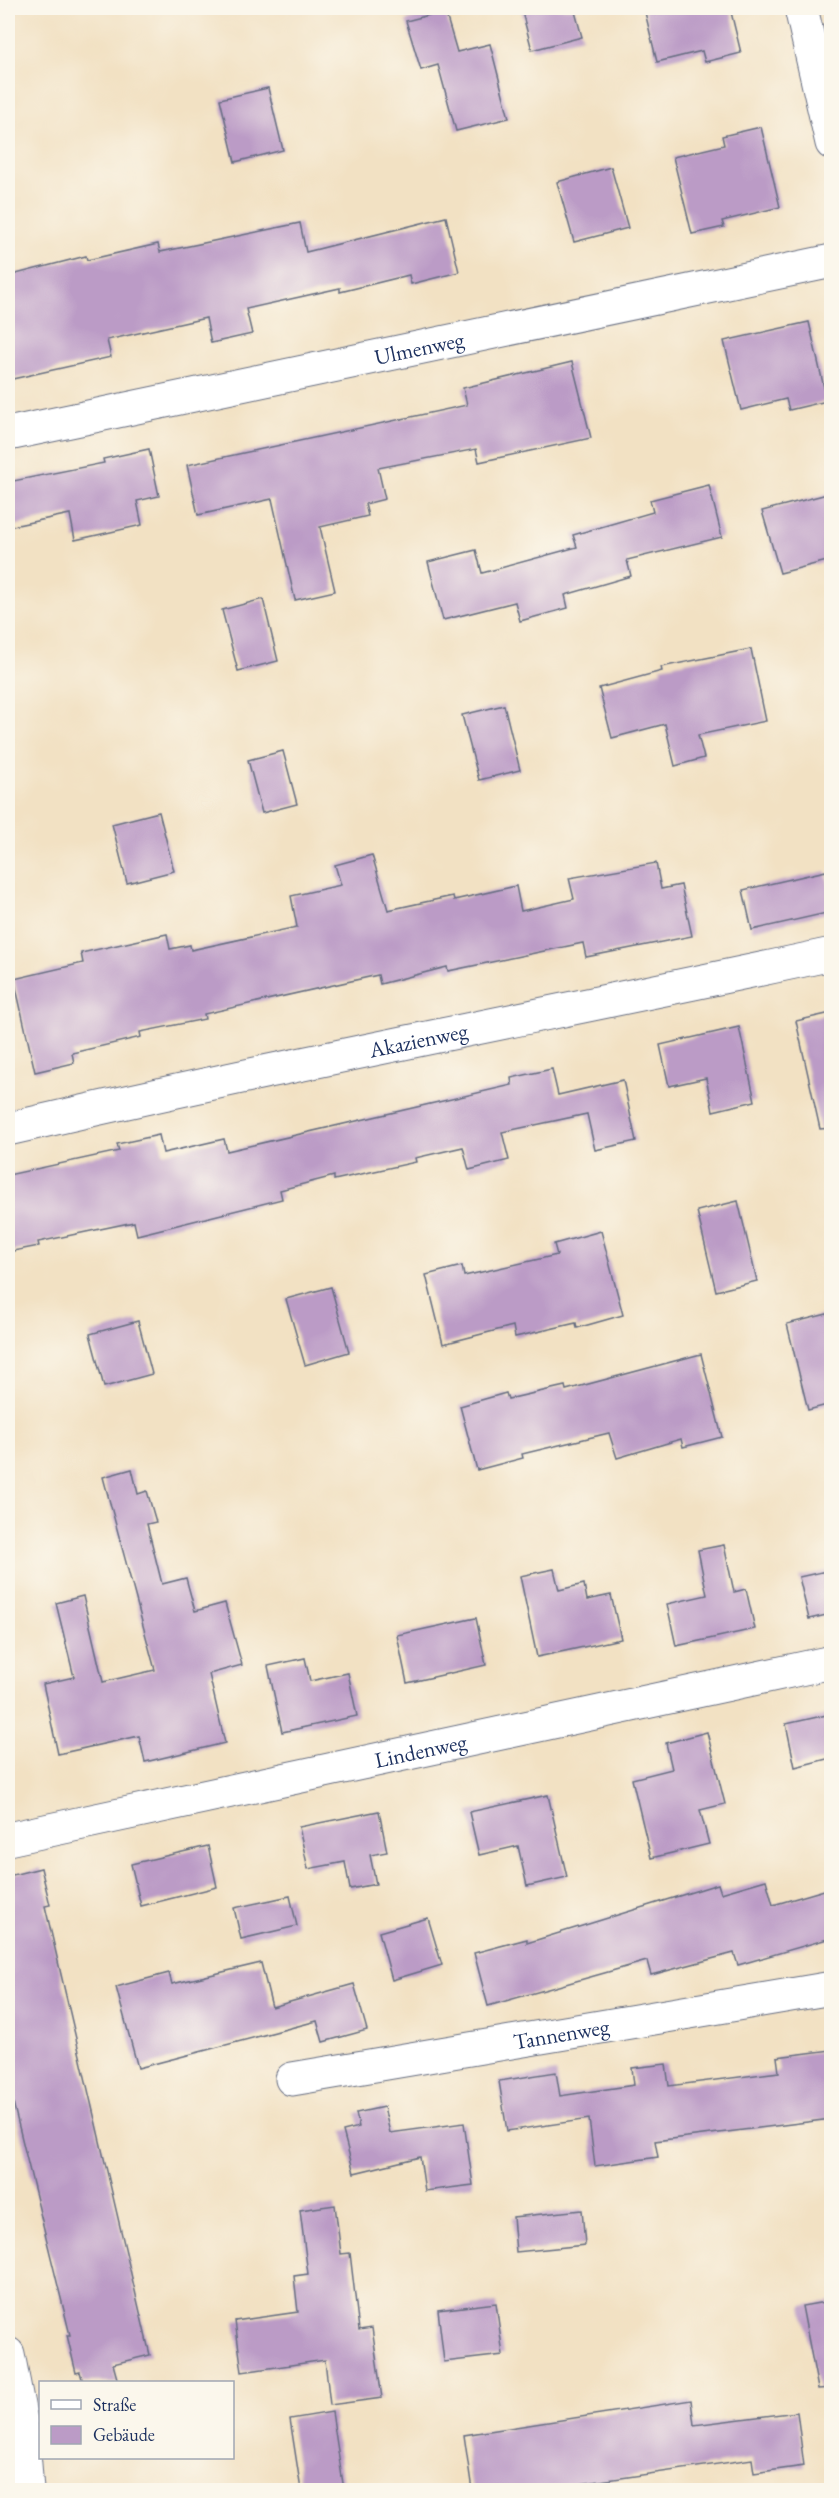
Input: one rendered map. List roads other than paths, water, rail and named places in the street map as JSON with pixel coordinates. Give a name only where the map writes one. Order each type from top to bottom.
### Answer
[{"type":"street","points":[[801,8],[831,143]]},
{"type":"street","name":"Ulmenweg","points":[[8,434],[831,261]]},
{"type":"street","name":"Akazienweg","points":[[8,1129],[281,1068],[426,1041],[831,954]]},
{"type":"street","name":"Lindenweg","points":[[8,1839],[831,1662]]},
{"type":"street","name":"Tannenweg","points":[[292,2079],[831,1988]]},
{"type":"street","points":[[8,2354],[22,2426],[27,2490]]}]
